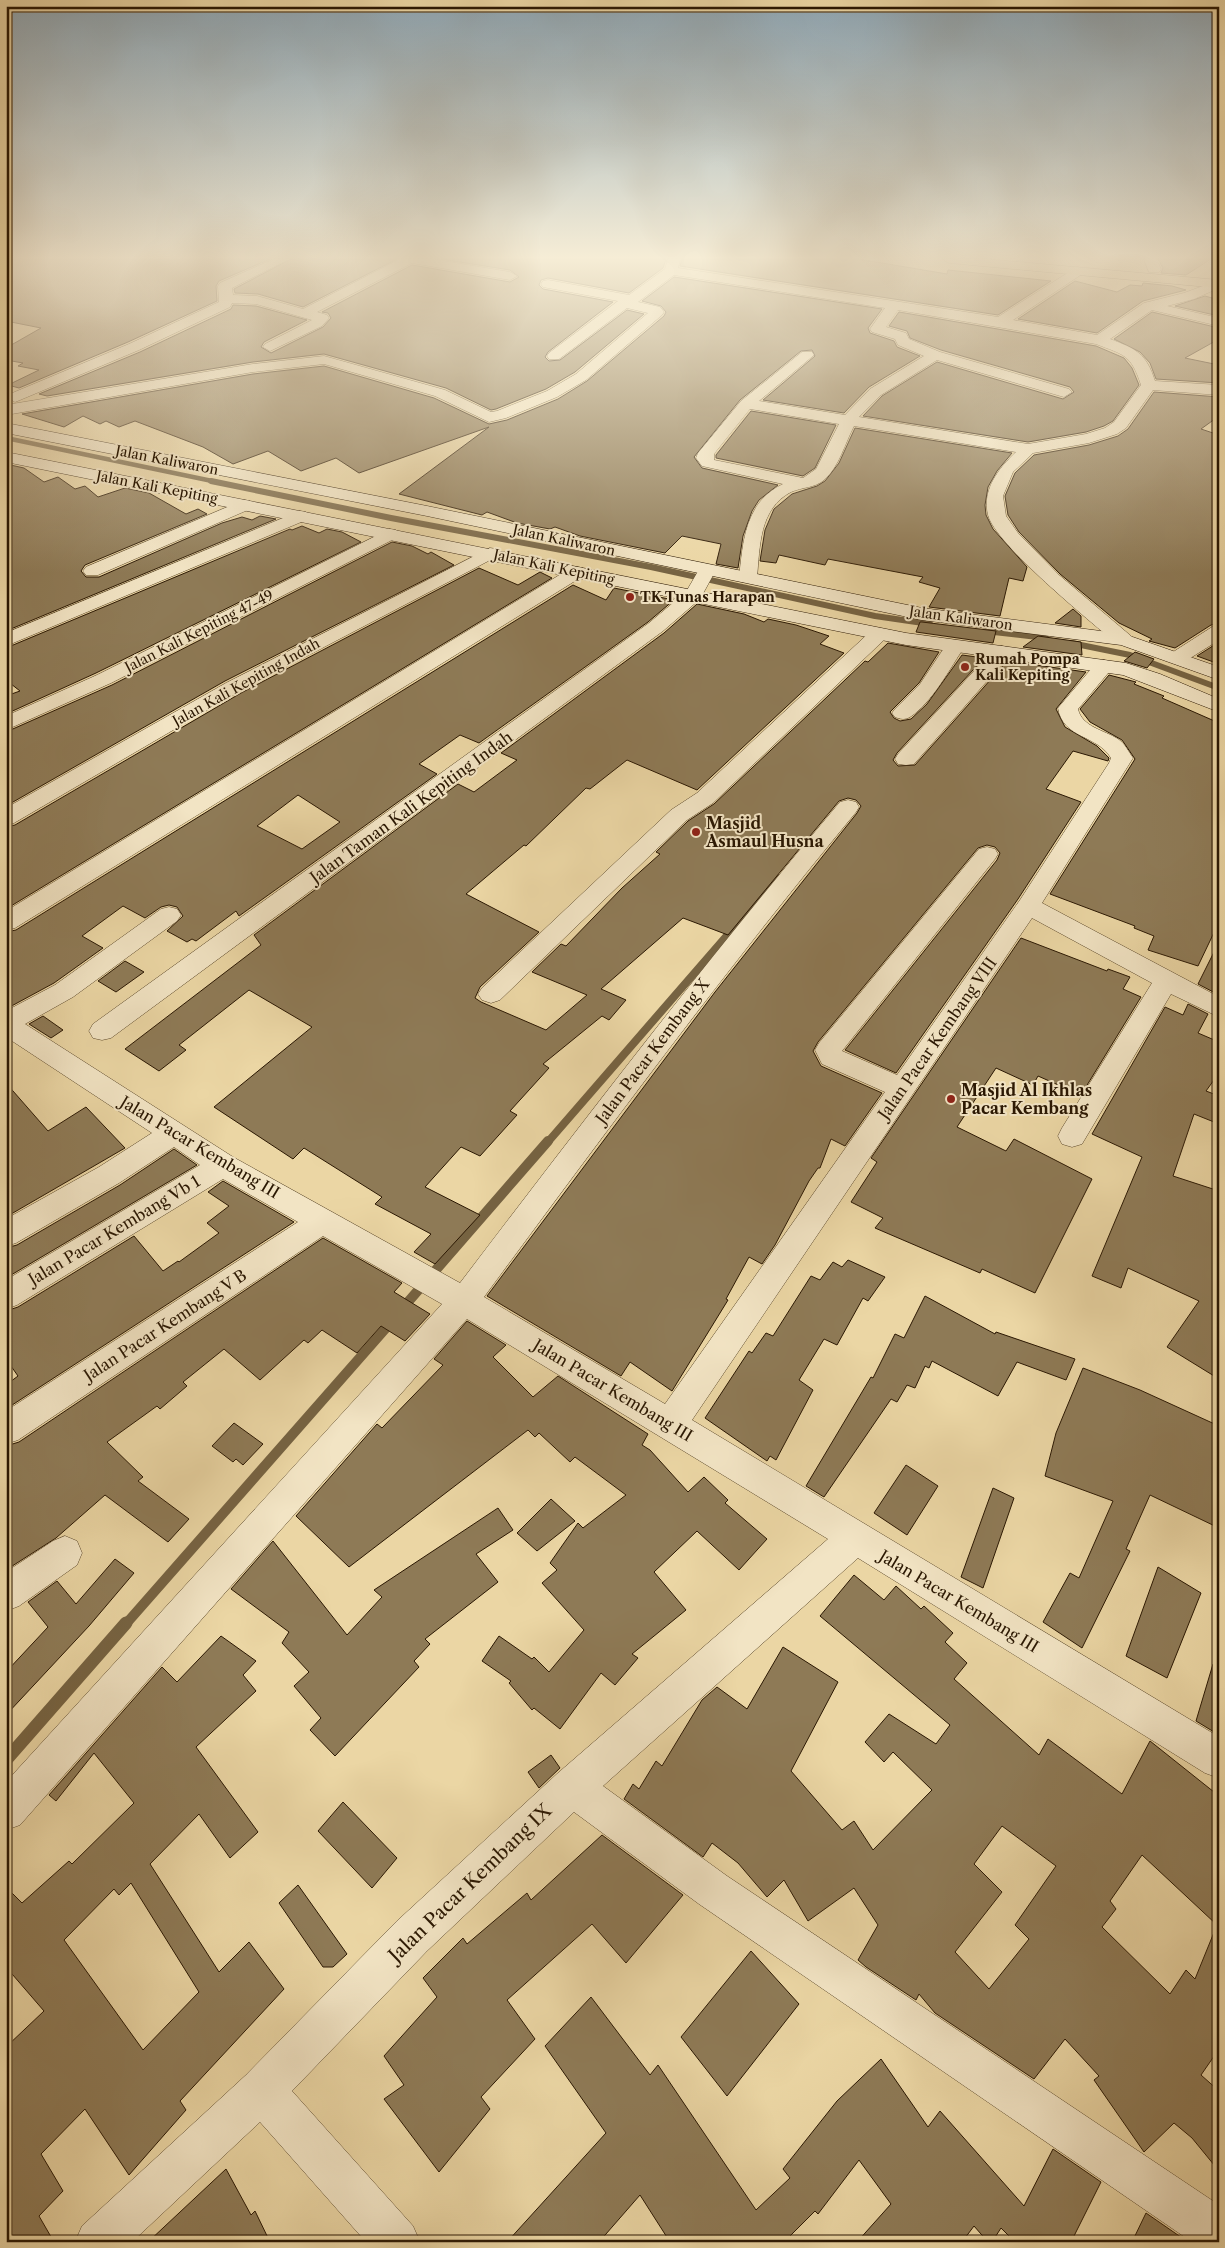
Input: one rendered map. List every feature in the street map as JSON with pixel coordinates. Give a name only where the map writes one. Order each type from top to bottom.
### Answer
[{"type":"street","points":[[6,400],[95,364]]},
{"type":"street","points":[[6,410],[86,395],[288,364]]},
{"type":"street","points":[[339,364],[440,393],[490,417],[501,416],[552,394],[581,377],[596,364]]},
{"type":"street","points":[[796,364],[746,404],[706,452],[705,460],[714,465],[803,483]]},
{"type":"street","points":[[748,578],[754,526],[761,511],[776,494],[820,474],[849,421],[867,397],[921,364]]},
{"type":"street","points":[[966,364],[1064,392]]},
{"type":"street","points":[[1142,364],[1149,385]]},
{"type":"street","points":[[1149,385],[1219,390]]},
{"type":"street","points":[[746,404],[1028,449],[1089,438],[1111,431],[1120,425],[1149,385]]},
{"type":"street","name":"Jalan Kaliwaron","points":[[6,428],[706,572],[748,578],[922,614],[1124,640]]},
{"type":"street","points":[[1028,449],[1006,470],[994,496],[997,516],[1012,537],[1053,579],[1124,640],[1219,674]]},
{"type":"street","name":"Jalan Kali Kepiting","points":[[6,457],[693,594],[879,634],[1140,672],[1219,706]]},
{"type":"street","points":[[92,571],[244,504]]},
{"type":"street","points":[[6,640],[300,516]]},
{"type":"street","name":"Jalan Kali Kepiting 47-49","points":[[6,724],[104,679],[390,534]]},
{"type":"street","name":"Jalan Kali Kepiting Indah","points":[[6,818],[233,687],[490,553]]},
{"type":"street","points":[[6,922],[577,572]]},
{"type":"street","name":"Jalan Taman Kali Kepiting Indah","points":[[102,1031],[656,627],[693,594],[706,572]]},
{"type":"street","points":[[1177,658],[1219,631]]},
{"type":"street","points":[[491,994],[679,815],[705,798],[879,634]]},
{"type":"street","points":[[902,713],[927,688],[955,646]]},
{"type":"street","points":[[906,759],[1002,652]]},
{"type":"street","name":"Jalan Pacar Kembang VIII","points":[[670,1424],[1028,906],[1122,758],[1116,747],[1074,724],[1068,714],[1068,708],[1104,666]]},
{"type":"street","name":"Jalan Pacar Kembang X","points":[[6,1811],[460,1298],[755,918],[848,807]]},
{"type":"street","points":[[901,1088],[831,1057],[828,1050],[987,854]]},
{"type":"street","points":[[1028,906],[1219,1008]]},
{"type":"street","points":[[6,1024],[64,991],[170,915]]},
{"type":"street","points":[[1072,1136],[1167,980]]},
{"type":"street","name":"Jalan Pacar Kembang III","points":[[6,1024],[67,1066],[175,1132],[223,1165],[460,1298],[1219,1759]]},
{"type":"street","points":[[6,1234],[109,1175],[175,1132]]},
{"type":"street","name":"Jalan Pacar Kembang Vb 1","points":[[6,1296],[223,1165]]},
{"type":"street","name":"Jalan Pacar Kembang V B","points":[[6,1429],[324,1220]]},
{"type":"street","name":"Jalan Pacar Kembang IX","points":[[98,2242],[262,2091],[412,1936],[572,1787],[855,1538]]},
{"type":"street","points":[[6,1594],[65,1553]]},
{"type":"street","points":[[572,1787],[713,1890],[1219,2233]]},
{"type":"street","points":[[262,2091],[397,2242]]},
{"type":"building","points":[[21,364],[76,364],[19,388],[8,385],[39,370],[18,366]]},
{"type":"building","points":[[111,364],[241,364],[47,396],[39,394]]},
{"type":"building","points":[[360,364],[585,364],[575,372],[546,389],[491,410],[446,388]]},
{"type":"building","points":[[607,364],[785,364],[740,400],[694,457],[702,468],[778,485],[759,500],[752,511],[743,536],[738,568],[716,564],[721,544],[682,536],[665,553],[580,536],[555,527],[550,529],[517,523],[487,512],[482,515],[399,494],[489,427],[359,473],[336,458],[301,471],[268,451],[233,464],[203,447],[135,421],[119,427],[106,421],[100,424],[83,416],[64,427],[22,414],[253,374],[324,366],[434,398],[489,424],[507,420],[558,399],[587,381]]},
{"type":"building","points":[[806,364],[907,364],[869,387],[844,413],[763,400]]},
{"type":"building","points":[[934,364],[943,364],[1063,399],[1074,392],[1070,387],[989,364],[1129,364],[1139,385],[1113,421],[1104,426],[1086,432],[1028,442],[863,416],[882,396]]},
{"type":"building","points":[[1150,364],[1219,365],[1219,383],[1156,379]]},
{"type":"building","points":[[1154,392],[1219,397],[1219,416],[1201,429],[1219,435],[1219,623],[1211,625],[1175,648],[1149,641],[1152,639],[1119,623],[1060,574],[1019,532],[1008,515],[1005,496],[1015,473],[1034,455],[1089,445],[1118,436],[1128,429]]},
{"type":"building","points":[[751,411],[836,425],[815,468],[803,476],[716,458],[716,455]]},
{"type":"building","points":[[855,428],[1012,453],[997,471],[988,487],[985,505],[986,515],[993,529],[1027,567],[1023,581],[1009,578],[1000,616],[929,607],[940,588],[919,582],[923,577],[828,559],[825,565],[779,555],[776,563],[760,561],[765,530],[774,509],[792,494],[817,486],[825,481],[839,463]]},
{"type":"building","points":[[6,464],[24,468],[44,482],[58,477],[75,489],[85,486],[98,497],[125,488],[149,493],[186,514],[198,509],[207,514],[85,565],[81,571],[86,577],[99,577],[222,523],[242,517],[252,520],[260,516],[276,519],[6,631]]},
{"type":"building","points":[[302,526],[319,533],[327,529],[342,532],[361,542],[96,673],[6,714],[6,696],[20,691],[6,680],[6,648],[290,529]]},
{"type":"building","points":[[392,542],[412,546],[428,554],[431,552],[454,565],[225,681],[6,806],[6,732],[112,685]]},
{"type":"building","points":[[479,568],[518,585],[540,572],[552,578],[6,909],[6,827],[15,825],[241,693]]},
{"type":"building","points":[[573,585],[606,600],[614,588],[674,600],[648,622],[479,743],[460,735],[419,764],[437,774],[239,916],[236,911],[196,941],[192,939],[187,942],[167,931],[183,916],[177,907],[169,905],[161,907],[145,918],[123,906],[82,936],[103,948],[54,983],[6,1009],[6,932],[16,930]],"holes":[[[298,795],[340,822],[302,849],[257,826]]]},
{"type":"building","points":[[697,604],[744,614],[764,622],[768,619],[796,625],[829,636],[820,644],[844,653],[697,790],[627,760],[590,789],[586,788],[526,846],[524,845],[466,894],[539,932],[480,987],[475,998],[481,1002],[546,1030],[587,995],[532,972],[561,944],[566,946],[622,888],[660,854],[656,852],[688,821],[714,804],[865,661],[868,662],[888,643],[939,652],[919,683],[890,712],[894,718],[900,721],[911,719],[927,704],[962,655],[984,658],[897,753],[893,760],[898,766],[915,765],[1007,661],[1086,672],[1056,709],[1065,727],[1097,746],[1109,758],[1108,761],[1073,751],[1046,789],[1081,802],[1018,899],[896,1073],[845,1050],[997,860],[1000,853],[995,847],[987,845],[978,848],[818,1042],[813,1051],[821,1066],[882,1093],[845,1146],[831,1139],[820,1168],[818,1168],[809,1181],[775,1245],[762,1264],[749,1257],[726,1299],[728,1300],[672,1391],[630,1362],[621,1376],[487,1296],[715,992],[857,813],[861,806],[856,800],[848,798],[839,801],[728,935],[683,918],[601,989],[626,1000],[609,1020],[602,1016],[543,1064],[549,1068],[510,1111],[517,1115],[480,1156],[461,1147],[425,1187],[480,1215],[435,1264],[414,1252],[431,1234],[375,1204],[382,1197],[304,1148],[293,1159],[214,1107],[312,1027],[249,990],[179,1045],[186,1050],[159,1071],[125,1049],[261,945],[254,935],[458,784],[474,792],[517,760],[501,753],[664,633]]},
{"type":"building","points":[[1073,609],[1081,616],[1081,627],[1055,623]]},
{"type":"building","points":[[920,622],[996,631],[993,643],[916,632]]},
{"type":"building","points":[[1038,636],[1081,642],[1082,655],[1023,647]]},
{"type":"building","points":[[1219,642],[1219,664],[1197,656]]},
{"type":"building","points":[[1135,652],[1154,659],[1147,668],[1124,661]]},
{"type":"building","points":[[1109,675],[1136,682],[1134,684],[1164,696],[1162,698],[1219,723],[1219,922],[1198,966],[1148,950],[1154,936],[1134,928],[1135,926],[1050,894],[1135,759],[1122,740],[1090,722],[1080,709]]},
{"type":"building","points":[[1021,938],[1107,971],[1108,969],[1130,977],[1123,989],[1141,997],[1081,1095],[1038,1076],[1033,1085],[996,1068],[957,1127],[1006,1151],[1014,1139],[1092,1179],[1035,1293],[982,1269],[980,1273],[875,1228],[883,1218],[851,1202],[877,1162],[871,1158]]},
{"type":"building","points":[[1219,942],[1219,995],[1198,984]]},
{"type":"building","points":[[125,961],[144,972],[116,992],[98,981]]},
{"type":"building","points":[[1188,1004],[1208,1014],[1198,1033],[1219,1042],[1219,1073],[1206,1091],[1219,1096],[1219,1124],[1194,1114],[1173,1176],[1219,1191],[1219,1379],[1167,1347],[1199,1301],[1128,1268],[1121,1288],[1092,1276],[1142,1157],[1092,1134],[1165,1007],[1183,1015]]},
{"type":"building","points":[[43,1016],[63,1030],[51,1038],[29,1024]]},
{"type":"building","points":[[6,1083],[48,1131],[86,1107],[125,1148],[6,1217]]},
{"type":"building","points":[[174,1149],[197,1165],[6,1278],[6,1248],[17,1245],[120,1185]]},
{"type":"building","points":[[223,1181],[294,1222],[6,1409],[6,1385],[18,1376],[6,1359],[6,1311],[18,1307],[134,1236],[163,1271],[179,1262],[219,1233],[207,1223],[229,1206],[208,1192]]},
{"type":"building","points":[[323,1238],[402,1283],[394,1292],[430,1314],[405,1341],[381,1326],[357,1353],[322,1330],[308,1343],[304,1340],[260,1380],[224,1349],[183,1382],[187,1386],[160,1409],[157,1406],[107,1442],[143,1477],[138,1481],[189,1519],[168,1542],[105,1495],[56,1538],[6,1570],[6,1446],[19,1442]]},
{"type":"building","points":[[848,1260],[885,1277],[868,1301],[863,1298],[837,1345],[824,1339],[799,1380],[813,1390],[776,1460],[770,1456],[767,1461],[705,1418],[749,1351],[752,1353],[766,1333],[773,1336],[811,1276],[820,1280],[833,1262],[842,1267]]},
{"type":"building","points":[[925,1296],[995,1334],[996,1332],[1075,1359],[1066,1380],[1017,1362],[998,1396],[932,1361],[929,1368],[925,1366],[915,1388],[907,1385],[897,1402],[891,1399],[824,1497],[806,1486],[871,1377],[873,1378],[895,1334],[904,1338]]},
{"type":"building","points":[[467,1321],[506,1345],[493,1357],[533,1397],[558,1376],[648,1434],[642,1445],[650,1450],[688,1492],[704,1477],[728,1500],[725,1503],[767,1539],[739,1570],[697,1531],[654,1572],[686,1610],[632,1654],[638,1658],[615,1685],[601,1673],[560,1729],[534,1708],[532,1710],[509,1683],[511,1681],[482,1661],[499,1636],[532,1659],[534,1657],[549,1672],[584,1630],[542,1583],[557,1570],[550,1563],[578,1523],[583,1528],[626,1495],[575,1457],[570,1462],[539,1433],[535,1437],[528,1430],[349,1567],[296,1516],[377,1424],[382,1428],[443,1365],[434,1359]]},
{"type":"building","points":[[1083,1368],[1140,1390],[1219,1426],[1219,1528],[1150,1495],[1126,1549],[1130,1551],[1082,1648],[1043,1622],[1070,1573],[1079,1578],[1113,1501],[1045,1476],[1056,1433]]},
{"type":"building","points":[[234,1423],[263,1444],[243,1465],[236,1459],[233,1462],[212,1446]]},
{"type":"building","points":[[906,1465],[938,1486],[907,1535],[874,1513]]},
{"type":"building","points":[[993,1488],[1014,1498],[983,1588],[961,1577]]},
{"type":"building","points":[[551,1499],[575,1521],[537,1551],[517,1533]]},
{"type":"building","points":[[498,1508],[513,1530],[476,1554],[498,1582],[425,1639],[430,1644],[414,1661],[419,1667],[335,1756],[310,1730],[321,1718],[294,1686],[309,1672],[282,1643],[289,1632],[231,1589],[273,1541],[347,1635],[382,1597],[374,1590]]},
{"type":"building","points":[[115,1559],[134,1573],[89,1626],[6,1715],[6,1672],[48,1627],[28,1602],[57,1581],[76,1604]]},
{"type":"building","points":[[1158,1567],[1201,1593],[1167,1678],[1126,1656]]},
{"type":"building","points":[[854,1575],[884,1600],[896,1586],[921,1609],[924,1606],[953,1633],[945,1642],[967,1663],[954,1679],[1039,1755],[1048,1739],[1122,1794],[1150,1741],[1219,1796],[1219,2049],[1201,2075],[1219,2091],[1219,2171],[1192,2138],[1174,2123],[1144,2152],[1094,2080],[1099,2076],[1065,2039],[1034,2079],[935,2013],[919,1994],[916,2000],[866,1967],[858,1960],[878,1925],[854,1888],[808,1921],[784,1880],[767,1897],[738,1863],[712,1843],[703,1857],[624,1799],[633,1784],[639,1789],[656,1761],[662,1766],[702,1700],[717,1687],[747,1709],[783,1647],[838,1682],[791,1771],[842,1830],[854,1821],[873,1850],[932,1790],[893,1752],[884,1762],[865,1742],[889,1714],[936,1744],[950,1725],[820,1616]],"holes":[[[1002,1826],[1056,1866],[1015,1925],[1029,1939],[989,1989],[955,1952],[1002,1892],[974,1864]],[[1142,1855],[1217,1925],[1195,1979],[1186,1970],[1170,1994],[1102,1927],[1116,1909],[1110,1901]]]},
{"type":"building","points":[[221,1636],[256,1661],[243,1675],[256,1691],[196,1747],[258,1832],[230,1858],[199,1814],[150,1864],[219,1972],[249,1942],[284,1989],[180,2101],[186,2110],[129,2175],[85,2109],[41,2154],[63,2191],[39,2216],[54,2242],[6,2242],[6,2047],[44,2011],[6,1967],[6,1887],[22,1903],[69,1861],[72,1864],[134,1803],[94,1753],[56,1801],[49,1795],[162,1667],[177,1682]],"holes":[[[131,1883],[199,1992],[143,2050],[64,1940],[114,1889],[119,1895]]]},
{"type":"building","points":[[1213,1664],[1219,1665],[1219,1735],[1196,1721]]},
{"type":"building","points":[[551,1755],[560,1768],[539,1788],[528,1772]]},
{"type":"building","points":[[343,1802],[397,1858],[372,1888],[318,1831]]},
{"type":"building","points":[[602,1835],[683,1895],[626,1963],[592,1924],[507,2000],[535,2039],[481,2097],[490,2109],[439,2172],[384,2099],[404,2085],[384,2056],[437,1997],[423,1978],[463,1938],[467,1944],[527,1893],[531,1900]]},
{"type":"building","points":[[298,1885],[347,1954],[333,1967],[323,1967],[279,1903]]},
{"type":"building","points":[[751,1951],[799,2004],[727,2096],[681,2037]]},
{"type":"building","points":[[591,1997],[650,2075],[658,2065],[756,2210],[790,2178],[783,2169],[837,2101],[881,2059],[928,2127],[940,2111],[1024,2206],[1053,2149],[1101,2182],[1071,2242],[1015,2242],[1001,2228],[992,2242],[988,2242],[974,2226],[962,2242],[857,2242],[891,2204],[859,2160],[818,2214],[815,2211],[784,2242],[670,2242],[640,2195],[599,2242],[507,2242],[606,2133],[545,2046]]},
{"type":"building","points":[[226,2169],[251,2215],[255,2211],[270,2242],[148,2242]]},
{"type":"building","points":[[1146,2213],[1188,2242],[1132,2242]]},
{"type":"waterway","points":[[6,438],[217,482]]},
{"type":"waterway","points":[[211,481],[391,518],[651,567],[875,616],[930,624]]},
{"type":"waterway","points":[[985,631],[1046,638]]},
{"type":"waterway","points":[[1071,643],[1130,655],[1219,688]]},
{"type":"waterway","points":[[547,1143],[777,878]]},
{"type":"waterway","points":[[401,1310],[548,1141]]},
{"type":"waterway","points":[[125,1625],[393,1320]]},
{"type":"waterway","points":[[6,1760],[126,1623]]},
{"type":"place","name":"TK Tunas Harapan","points":[[630,597]]},
{"type":"place","name":"Rumah Pompa Kali Kepiting","points":[[965,667]]},
{"type":"place","name":"Masjid Asmaul Husna","points":[[696,832]]},
{"type":"place","name":"Masjid Al Ikhlas Pacar Kembang","points":[[951,1099]]}]
